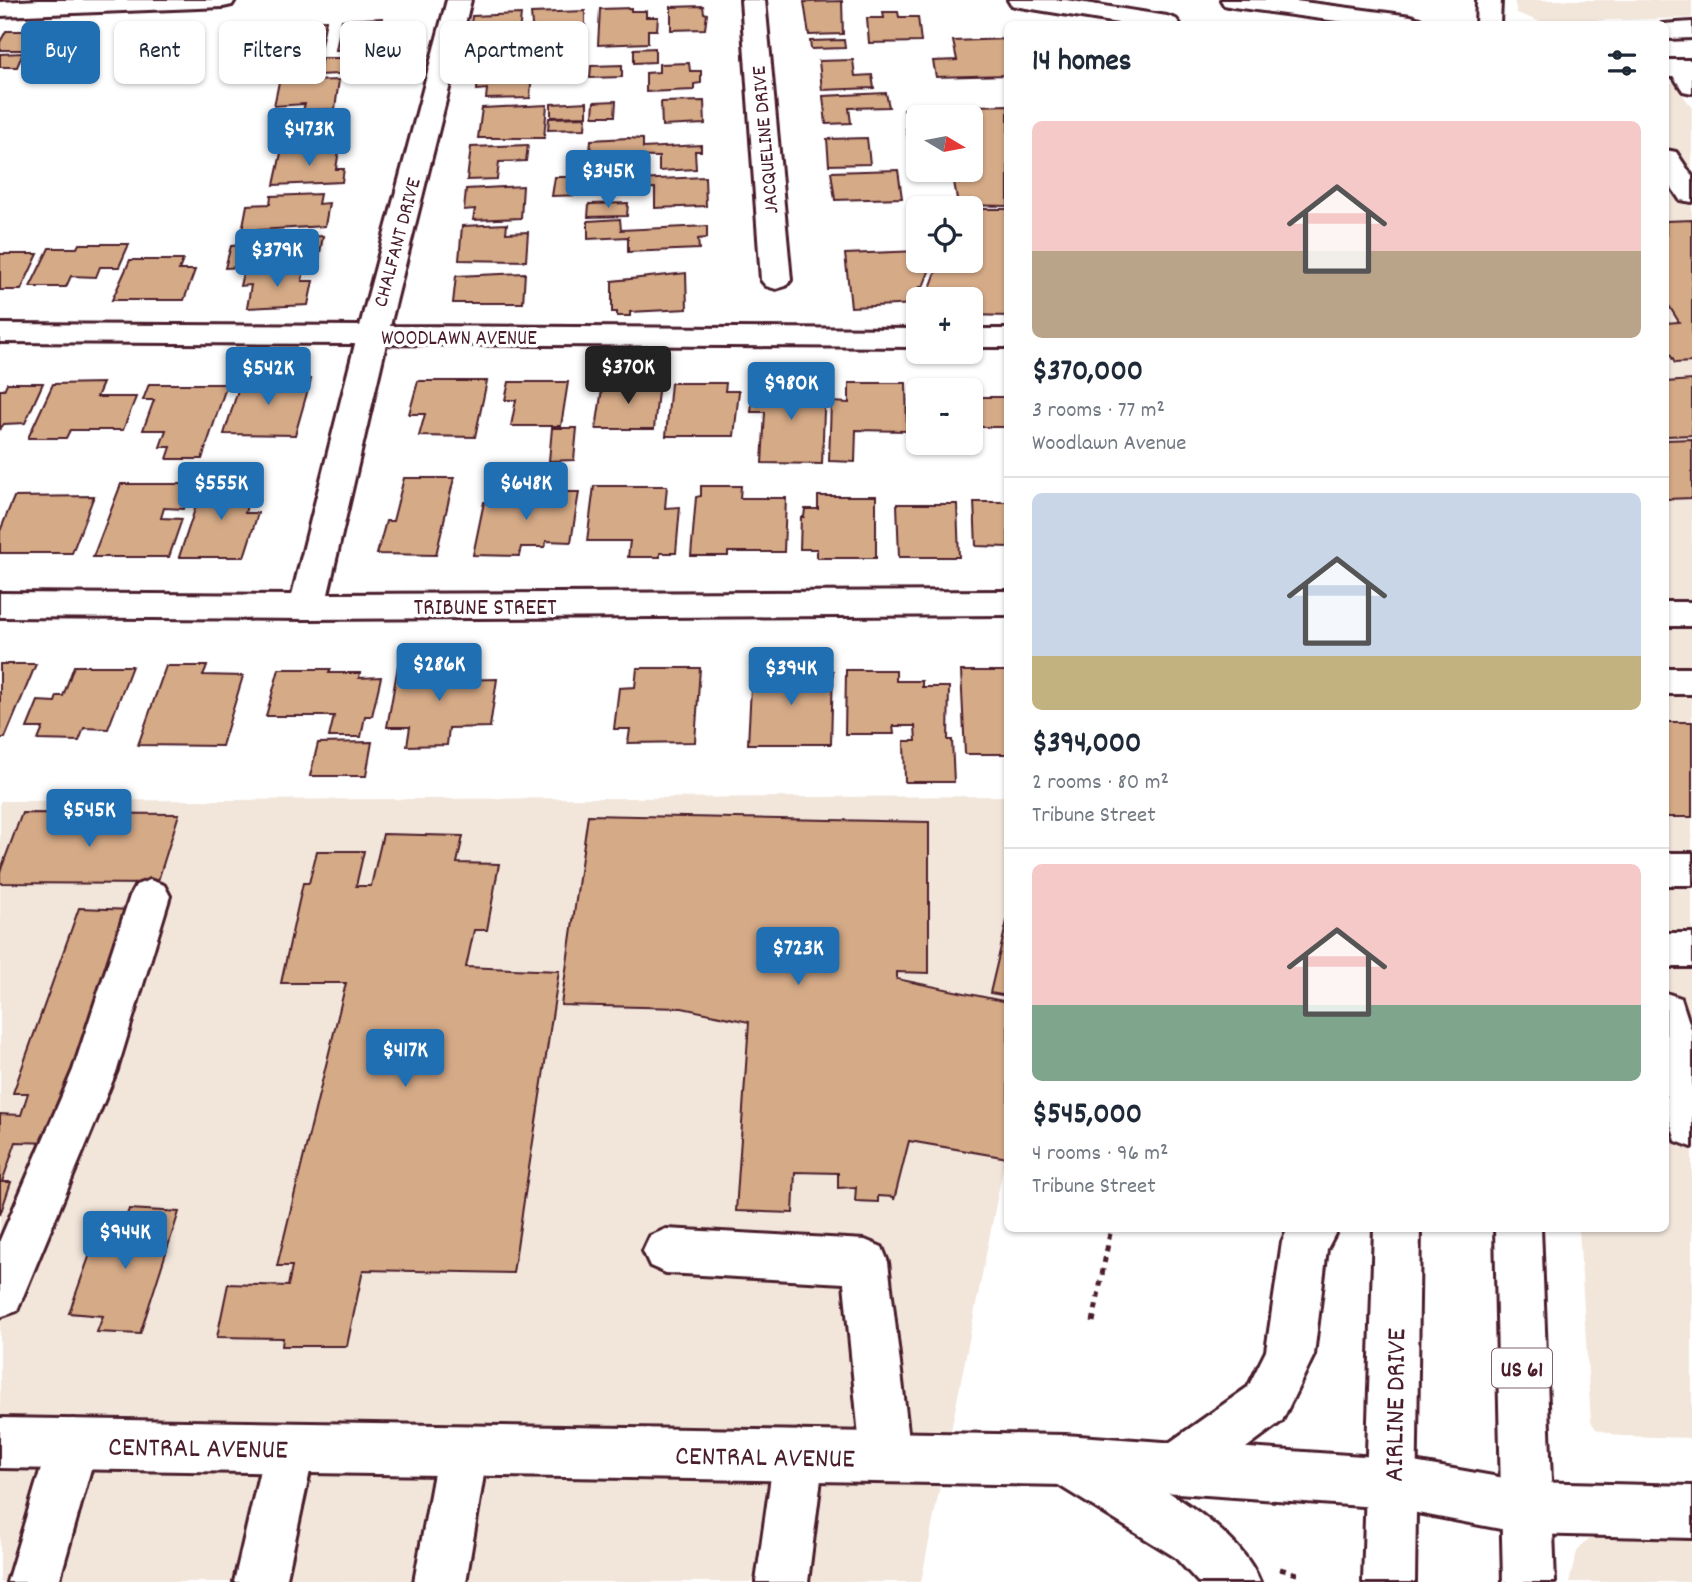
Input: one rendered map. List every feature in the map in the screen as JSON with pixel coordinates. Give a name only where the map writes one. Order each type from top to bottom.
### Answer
[{"type":"main road","points":[[0,9],[223,0]]},
{"type":"main road","name":"CHALFANT DRIVE","points":[[307,607],[372,337],[459,0]]},
{"type":"main road","name":"JACQUELINE DRIVE","points":[[753,0],[776,281]]},
{"type":"main road","points":[[1020,0],[1149,21]]},
{"type":"main road","points":[[1233,0],[1389,21]]},
{"type":"main road","points":[[1411,21],[1412,0]]},
{"type":"main road","points":[[1488,21],[1489,0]]},
{"type":"main road","points":[[1669,31],[1692,30]]},
{"type":"main road","points":[[1669,164],[1683,194]]},
{"type":"main road","name":"WOODLAWN AVENUE","points":[[0,333],[906,338]]},
{"type":"main road","points":[[983,338],[1004,338]]},
{"type":"main road","name":"TRIBUNE STREET","points":[[0,605],[307,607],[1004,603]]},
{"type":"main road","points":[[1669,614],[1692,614]]},
{"type":"main road","points":[[1669,681],[1692,681]]},
{"type":"main road","points":[[1669,869],[1692,869]]},
{"type":"main road","points":[[0,1294],[95,1070],[150,896]]},
{"type":"main road","points":[[1669,950],[1692,950]]},
{"type":"main road","points":[[1669,1024],[1692,1127]]},
{"type":"main road","points":[[1177,1468],[1265,1404],[1290,1355],[1305,1242],[1312,1232]]},
{"type":"main road","name":"AIRLINE DRIVE","points":[[1389,1582],[1397,1232]]},
{"type":"main road","name":"US 61","points":[[1518,1232],[1529,1582]]},
{"type":"main road","points":[[666,1251],[864,1262],[886,1457]]},
{"type":"main road","name":"CENTRAL AVENUE","points":[[0,1443],[1065,1460],[1391,1483],[1527,1508],[1692,1512]]},
{"type":"main road","points":[[33,1582],[73,1444]]},
{"type":"main road","points":[[260,1582],[290,1448]]},
{"type":"main road","points":[[440,1582],[463,1451]]},
{"type":"main road","points":[[782,1582],[799,1455]]},
{"type":"main road","points":[[1065,1460],[1193,1539],[1234,1582]]},
{"type":"path","points":[[1093,1322],[1110,1232]]},
{"type":"shaded area","points":[[1514,0],[1692,0],[1692,18],[1538,21],[1517,13]]},
{"type":"shaded area","points":[[1669,83],[1675,83],[1692,108],[1692,1438],[1620,1436],[1596,1429],[1591,1422],[1579,1232],[1669,1232]]},
{"type":"shaded area","points":[[1004,796],[1004,1164],[921,1582],[0,1582],[0,801]]},
{"type":"shaded area","points":[[1692,1533],[1692,1582],[1569,1582],[1577,1552],[1583,1543],[1598,1535]]},
{"type":"building","points":[[842,1],[843,34],[809,35],[804,2]]},
{"type":"building","points":[[703,6],[704,13],[707,14],[705,29],[671,30],[671,7]]},
{"type":"building","points":[[631,8],[631,11],[646,11],[646,17],[658,17],[657,30],[648,30],[648,43],[598,45],[600,9]]},
{"type":"building","points":[[585,11],[585,21],[532,21],[531,13]]},
{"type":"building","points":[[883,12],[898,12],[899,17],[918,17],[921,42],[869,43],[867,18],[884,18]]},
{"type":"building","points":[[521,14],[520,21],[471,21],[472,16]]},
{"type":"building","points":[[382,18],[382,21],[342,20]]},
{"type":"building","points":[[340,30],[340,50],[336,50]]},
{"type":"building","points":[[6,31],[21,31],[21,50],[0,50],[0,42]]},
{"type":"building","points":[[1004,39],[1004,75],[936,77],[933,61],[957,60],[953,41]]},
{"type":"building","points":[[844,40],[845,48],[811,49],[810,41]]},
{"type":"building","points":[[655,48],[655,62],[634,63],[634,49]]},
{"type":"building","points":[[21,53],[17,67],[0,67],[0,54]]},
{"type":"building","points":[[326,58],[340,58],[339,74],[326,75]]},
{"type":"building","points":[[853,60],[855,76],[872,75],[874,88],[822,90],[819,61]]},
{"type":"building","points":[[689,63],[690,71],[701,71],[701,83],[694,84],[694,90],[646,92],[646,73],[659,72],[659,64]]},
{"type":"building","points":[[622,65],[622,77],[590,78],[591,66]]},
{"type":"building","points":[[326,80],[339,80],[335,109],[303,110],[305,104],[274,106],[279,84],[326,84]]},
{"type":"building","points":[[477,84],[531,84],[530,98],[486,99],[487,89],[477,90]]},
{"type":"building","points":[[886,93],[889,107],[849,108],[851,123],[826,124],[823,96]]},
{"type":"building","points":[[616,101],[615,116],[593,116],[594,102]]},
{"type":"building","points":[[704,101],[705,124],[662,126],[661,102]]},
{"type":"building","points":[[587,102],[587,116],[551,117],[551,104]]},
{"type":"building","points":[[547,105],[544,138],[478,138],[482,108]]},
{"type":"building","points":[[1004,105],[1004,206],[983,206],[983,196],[956,196],[954,182],[984,182],[984,106]]},
{"type":"building","points":[[586,117],[585,129],[548,130],[549,118]]},
{"type":"building","points":[[345,120],[341,144],[282,147],[287,123]]},
{"type":"building","points":[[867,138],[870,164],[829,165],[827,139]]},
{"type":"building","points":[[643,139],[643,148],[701,145],[701,151],[695,151],[696,169],[659,171],[659,157],[615,156],[615,152],[590,153],[591,140]]},
{"type":"building","points":[[528,145],[526,161],[499,162],[497,179],[467,180],[471,147]]},
{"type":"building","points":[[339,150],[336,169],[344,169],[342,182],[274,185],[281,153]]},
{"type":"building","points":[[898,170],[902,198],[835,200],[831,172]]},
{"type":"building","points":[[555,177],[586,177],[583,195],[552,196]]},
{"type":"building","points":[[705,177],[706,206],[655,208],[655,188],[635,189],[635,180]]},
{"type":"building","points":[[523,186],[521,218],[473,220],[475,209],[464,210],[466,189]]},
{"type":"building","points":[[320,194],[318,204],[329,203],[325,226],[242,231],[247,205],[270,204],[271,196]]},
{"type":"building","points":[[628,203],[627,216],[588,217],[589,204]]},
{"type":"building","points":[[983,209],[1004,209],[1004,316],[983,315],[983,287],[930,287],[936,273],[983,273]]},
{"type":"building","points":[[620,219],[621,230],[707,226],[707,238],[698,239],[699,249],[628,252],[628,237],[588,239],[588,221]]},
{"type":"building","points":[[1692,220],[1692,362],[1675,363],[1669,353],[1669,323],[1679,322],[1669,306],[1669,221]]},
{"type":"building","points":[[507,224],[506,233],[528,232],[526,261],[459,260],[462,226]]},
{"type":"building","points":[[323,236],[318,264],[225,268],[231,246],[244,245],[245,240]]},
{"type":"building","points":[[79,244],[129,244],[119,267],[100,267],[96,277],[71,276],[66,287],[30,287],[49,248],[77,248]]},
{"type":"building","points":[[906,252],[906,273],[928,273],[923,287],[906,287],[906,305],[851,307],[845,254]]},
{"type":"building","points":[[0,254],[38,254],[21,290],[0,290]]},
{"type":"building","points":[[130,260],[183,260],[179,270],[195,270],[184,300],[112,300]]},
{"type":"building","points":[[304,270],[302,281],[313,281],[308,305],[247,308],[251,285],[240,286],[243,273]]},
{"type":"building","points":[[525,273],[523,303],[453,303],[456,276]]},
{"type":"building","points":[[686,273],[687,309],[630,312],[630,316],[617,316],[617,312],[612,312],[612,281]]},
{"type":"building","points":[[311,379],[295,435],[224,434],[241,381]]},
{"type":"building","points":[[1692,380],[1692,435],[1669,436],[1669,382]]},
{"type":"building","points":[[418,381],[487,381],[475,437],[419,436],[425,414],[409,414]]},
{"type":"building","points":[[509,382],[568,382],[561,426],[511,426],[516,400],[505,400]]},
{"type":"building","points":[[603,382],[659,382],[654,429],[596,429]]},
{"type":"building","points":[[7,383],[43,383],[25,423],[4,424],[0,429],[0,390],[4,390]]},
{"type":"building","points":[[103,383],[97,397],[136,397],[123,430],[70,430],[66,438],[28,438],[53,384]]},
{"type":"building","points":[[671,383],[726,383],[725,391],[739,391],[734,436],[666,436]]},
{"type":"building","points":[[754,383],[825,384],[822,464],[762,463],[765,412],[751,412]]},
{"type":"building","points":[[849,383],[906,383],[906,431],[856,430],[855,462],[829,461],[831,402],[849,403]]},
{"type":"building","points":[[149,384],[227,384],[202,459],[167,459],[171,447],[160,447],[166,430],[143,430],[154,400],[143,400]]},
{"type":"building","points":[[983,397],[1004,397],[1004,427],[983,427]]},
{"type":"building","points":[[552,428],[577,428],[574,460],[549,461]]},
{"type":"building","points":[[1692,439],[1692,498],[1669,499],[1669,440]]},
{"type":"building","points":[[404,478],[454,478],[436,555],[377,554],[386,521],[393,521]]},
{"type":"building","points":[[208,481],[253,481],[245,513],[258,513],[244,557],[179,557],[202,488],[205,488]]},
{"type":"building","points":[[121,484],[193,484],[184,509],[164,508],[161,518],[182,519],[169,557],[93,557]]},
{"type":"building","points":[[594,486],[667,486],[665,508],[680,507],[676,553],[660,553],[660,557],[628,557],[630,541],[587,541]]},
{"type":"building","points":[[701,486],[741,486],[740,498],[786,498],[784,552],[728,552],[728,556],[691,556],[696,497],[701,496]]},
{"type":"building","points":[[511,492],[579,492],[571,542],[546,541],[545,547],[521,547],[519,556],[473,555],[484,502],[509,502]]},
{"type":"building","points":[[94,496],[72,553],[0,553],[0,531],[14,497]]},
{"type":"building","points":[[818,496],[876,496],[876,558],[817,558],[817,549],[800,549],[801,517],[804,517],[805,509],[818,509]]},
{"type":"building","points":[[974,502],[1004,502],[1004,547],[976,546]]},
{"type":"building","points":[[897,504],[957,504],[959,557],[899,557]]},
{"type":"building","points":[[0,664],[36,664],[5,738],[0,738]]},
{"type":"building","points":[[453,665],[451,680],[497,679],[490,727],[449,728],[447,745],[407,746],[410,727],[387,727],[398,666]]},
{"type":"building","points":[[74,666],[132,666],[108,729],[84,728],[79,741],[38,740],[43,728],[27,728],[38,701],[55,702],[57,696],[63,696]]},
{"type":"building","points":[[166,666],[207,666],[203,675],[243,676],[222,746],[138,745]]},
{"type":"building","points":[[637,668],[700,668],[695,742],[628,743],[630,729],[614,729],[619,688],[635,687]]},
{"type":"building","points":[[752,668],[833,671],[831,744],[748,744]]},
{"type":"building","points":[[279,669],[331,669],[329,673],[360,673],[359,678],[381,677],[372,716],[365,716],[361,737],[329,737],[334,716],[266,716]]},
{"type":"building","points":[[846,670],[896,670],[896,681],[922,681],[922,687],[949,687],[948,740],[952,740],[954,782],[905,782],[904,741],[916,741],[915,726],[893,726],[894,734],[845,734]]},
{"type":"building","points":[[961,671],[1004,671],[1004,754],[965,754]]},
{"type":"building","points":[[1669,722],[1692,722],[1692,817],[1669,817]]},
{"type":"building","points":[[372,742],[366,776],[310,776],[318,743]]},
{"type":"building","points":[[22,813],[179,814],[157,884],[0,883],[0,872]]},
{"type":"building","points":[[588,815],[929,822],[929,973],[897,972],[897,979],[1004,1001],[1004,1157],[909,1141],[894,1200],[894,1197],[878,1196],[878,1202],[855,1201],[856,1187],[838,1188],[838,1173],[795,1172],[793,1213],[736,1211],[749,1022],[682,1008],[561,1005]]},
{"type":"building","points":[[383,834],[463,836],[457,863],[499,864],[487,930],[474,930],[466,967],[559,971],[513,1273],[363,1270],[347,1346],[282,1346],[283,1338],[217,1337],[228,1284],[288,1286],[292,1266],[277,1266],[346,983],[281,983],[303,883],[309,883],[317,851],[364,851],[356,886],[371,886]]},
{"type":"building","points":[[79,908],[133,910],[55,1143],[16,1142],[2,1182],[11,1182],[0,1215],[0,1114],[21,1115],[28,1093],[13,1093]]},
{"type":"building","points":[[1004,934],[1004,995],[990,993]]},
{"type":"building","points":[[129,1209],[179,1212],[140,1334],[97,1332],[103,1316],[69,1313],[99,1229],[121,1231]]}]
